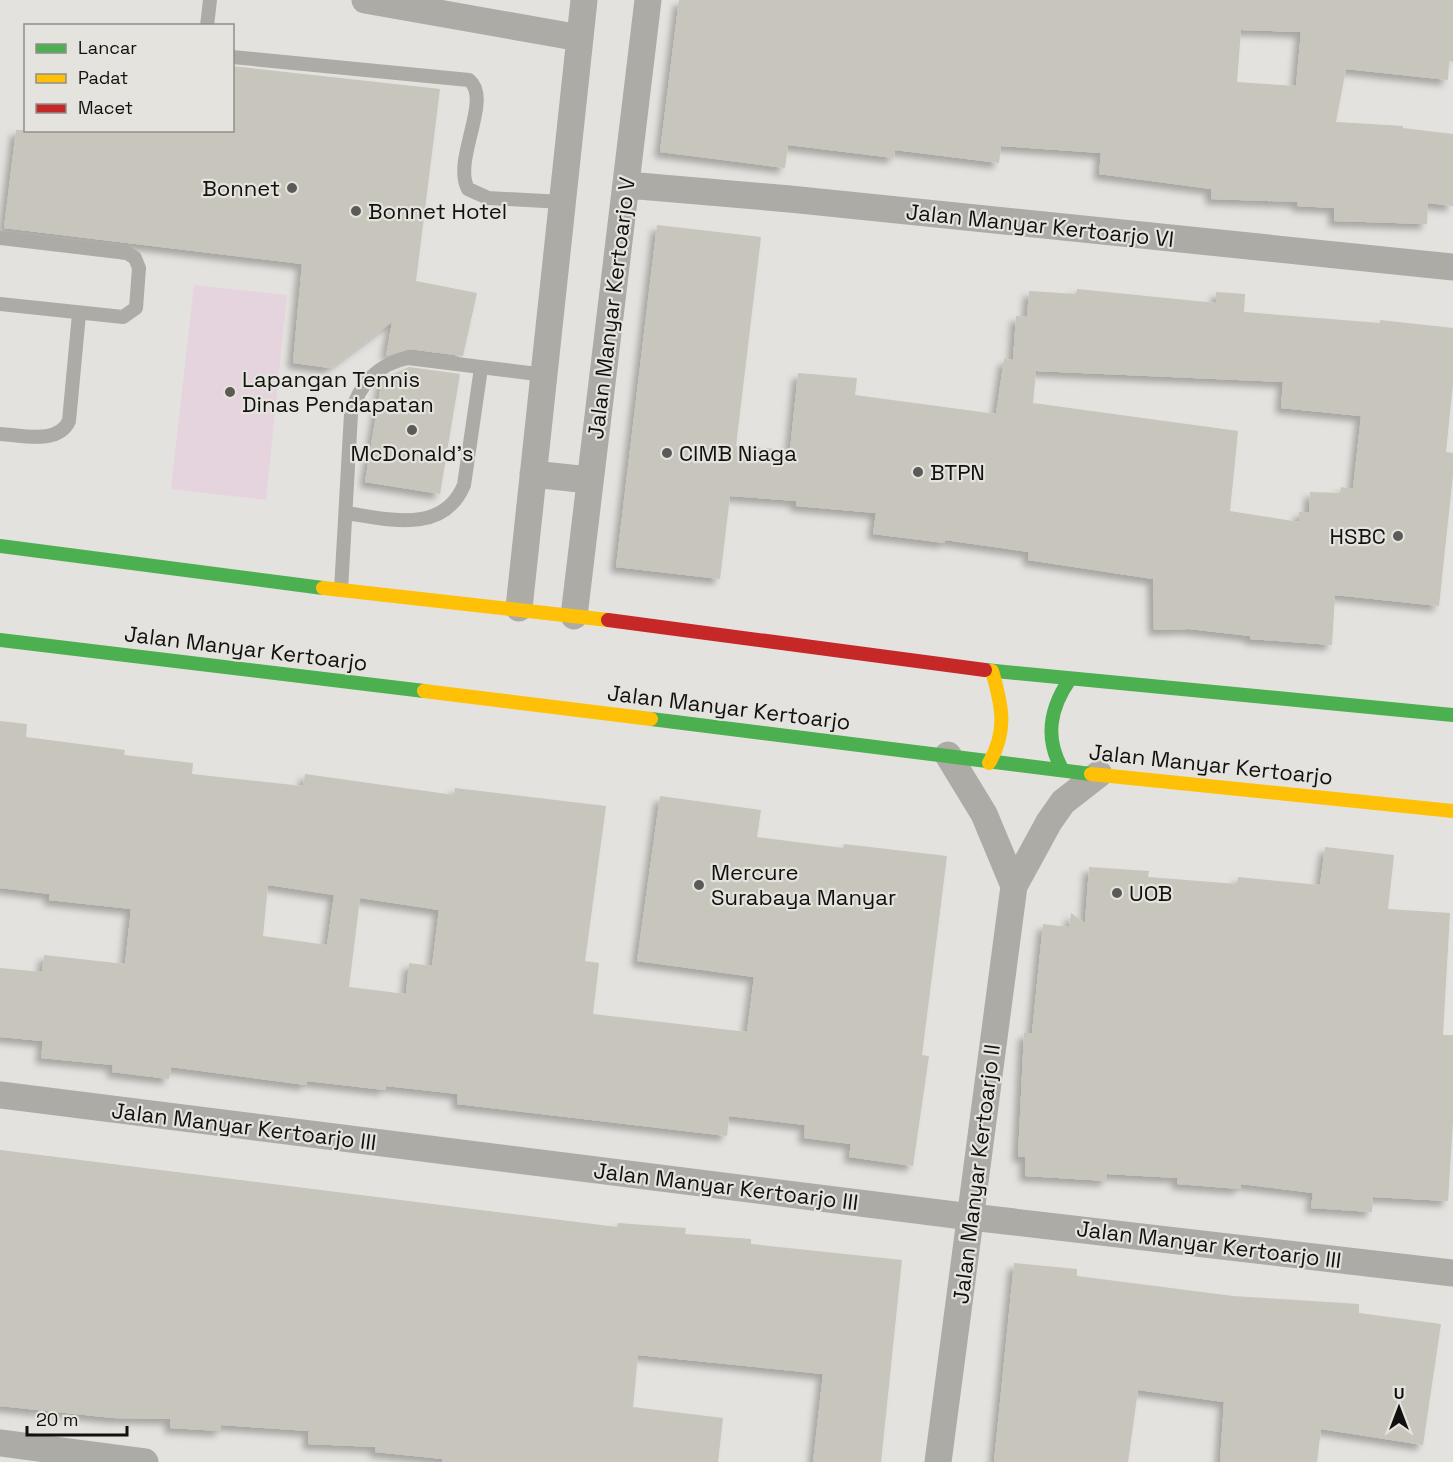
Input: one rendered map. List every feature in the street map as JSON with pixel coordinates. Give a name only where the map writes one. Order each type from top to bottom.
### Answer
[{"type":"main road","points":[[0,546],[341,590],[519,608],[992,671],[1453,714]]},
{"type":"main road","name":"Jalan Manyar Kertoarjo","points":[[0,640],[948,755],[989,763],[1453,811]]},
{"type":"main road","points":[[989,763],[1001,742],[1004,731],[1003,708],[992,671]]},
{"type":"main road","points":[[1062,769],[1050,749],[1051,718],[1059,693],[1070,679]]},
{"type":"street","points":[[365,0],[580,38]]},
{"type":"street","points":[[519,608],[584,0]]},
{"type":"street","name":"Jalan Manyar Kertoarjo V","points":[[574,616],[648,0]]},
{"type":"street","name":"Jalan Manyar Kertoarjo VI","points":[[627,185],[1453,267]]},
{"type":"street","points":[[533,474],[589,480]]},
{"type":"street","name":"Jalan Manyar Kertoarjo II","points":[[948,755],[984,813],[1014,886]]},
{"type":"street","name":"Jalan Manyar Kertoarjo II","points":[[938,1462],[1014,886],[1049,822],[1063,802],[1099,774]]},
{"type":"street","name":"Jalan Manyar Kertoarjo III","points":[[0,1095],[971,1217],[1453,1273]]},
{"type":"street","points":[[0,1443],[145,1462]]},
{"type":"lane","points":[[207,24],[210,0]]},
{"type":"lane","points":[[234,57],[469,80],[476,88],[477,100],[464,164],[464,179],[468,189],[488,198],[563,202]]},
{"type":"lane","points":[[0,238],[127,253],[135,258],[139,268],[136,308],[123,317],[0,304]]},
{"type":"lane","points":[[0,434],[54,436],[64,431],[69,422],[79,314]]},
{"type":"lane","points":[[341,590],[351,414],[359,391],[365,382],[387,364],[408,358],[424,358],[482,368],[545,375]]},
{"type":"lane","points":[[346,513],[411,520],[439,514],[455,502],[464,485],[482,368]]},
{"type":"shaded area","name":"Lapangan Tennis Dinas Pendapatan","points":[[194,285],[287,295],[266,500],[171,489]]},
{"type":"building","points":[[679,0],[1453,0],[1453,62],[1449,61],[1448,80],[1346,69],[1336,122],[1403,126],[1403,128],[1453,134],[1453,206],[1428,203],[1427,224],[1334,221],[1334,208],[1297,206],[1298,202],[1211,199],[1211,189],[1099,174],[1101,153],[1001,146],[999,163],[895,150],[894,158],[788,145],[785,168],[660,152]],"holes":[[[1241,30],[1301,32],[1296,86],[1237,82]]]},
{"type":"building","name":"Bonnet","points":[[234,66],[440,89],[416,281],[477,293],[463,356],[409,349],[386,356],[392,322],[330,368],[293,363],[302,264],[4,228],[16,130],[24,130],[24,132],[234,132]]},
{"type":"building","points":[[657,225],[761,237],[736,446],[790,450],[798,373],[857,378],[855,395],[996,414],[1004,359],[1013,360],[1016,316],[1027,317],[1029,291],[1076,294],[1077,289],[1216,303],[1216,292],[1245,294],[1244,312],[1380,323],[1380,320],[1453,328],[1453,383],[1446,452],[1453,453],[1453,475],[1439,606],[1335,595],[1332,645],[1250,639],[1250,636],[1189,629],[1154,630],[1153,579],[1028,560],[1029,552],[945,540],[945,543],[873,534],[876,513],[796,506],[796,501],[730,496],[720,579],[616,567]],"holes":[[[1036,371],[1283,382],[1281,408],[1361,416],[1353,489],[1341,487],[1340,493],[1310,492],[1309,512],[1299,512],[1299,522],[1230,511],[1238,431],[1033,403]]]},
{"type":"building","name":"McDonald's","points":[[409,367],[460,374],[440,494],[365,482],[382,379]]},
{"type":"building","points":[[0,721],[27,724],[26,737],[125,750],[124,755],[193,763],[192,774],[303,786],[305,774],[454,795],[455,788],[606,806],[585,961],[599,963],[593,1014],[747,1032],[754,977],[637,961],[660,796],[761,810],[757,837],[843,848],[844,844],[947,856],[922,1055],[929,1056],[913,1166],[849,1157],[851,1144],[804,1138],[805,1125],[729,1116],[727,1136],[457,1104],[458,1094],[386,1086],[385,1090],[307,1081],[306,1085],[171,1067],[169,1079],[112,1072],[113,1065],[41,1058],[43,1041],[0,1037],[0,968],[42,972],[44,955],[125,964],[131,909],[49,900],[50,894],[0,888]],"holes":[[[268,885],[334,895],[327,945],[263,936]],[[360,898],[439,910],[432,966],[409,963],[406,994],[349,987]]]},
{"type":"building","points":[[1325,847],[1394,855],[1388,909],[1450,913],[1443,1035],[1453,1035],[1453,1122],[1448,1201],[1373,1197],[1372,1212],[1311,1208],[1313,1193],[1241,1184],[1240,1189],[1177,1184],[1178,1178],[1107,1174],[1107,1181],[1025,1176],[1025,1157],[1018,1157],[1024,1033],[1032,1033],[1043,924],[1069,927],[1071,913],[1085,923],[1089,867],[1149,871],[1148,877],[1237,884],[1238,877],[1320,885]]},
{"type":"building","points":[[0,1150],[617,1227],[618,1223],[686,1228],[685,1234],[751,1239],[751,1244],[902,1260],[881,1462],[813,1462],[823,1374],[638,1355],[633,1407],[723,1418],[718,1462],[442,1462],[443,1459],[375,1452],[376,1447],[308,1444],[309,1431],[221,1425],[221,1431],[170,1428],[170,1419],[113,1418],[0,1406]]},
{"type":"building","points":[[1014,1263],[1077,1269],[1077,1276],[1233,1296],[1359,1304],[1359,1313],[1441,1324],[1423,1445],[1321,1429],[1317,1462],[1220,1462],[1224,1402],[1138,1390],[1128,1462],[994,1462]]},
{"type":"traffic: fast","points":[[0,546],[323,588]]},
{"type":"traffic: fast","points":[[0,640],[424,691]]},
{"type":"traffic: fast","points":[[985,670],[1453,715]]},
{"type":"traffic: fast","points":[[1062,769],[1056,757],[1051,734],[1054,712],[1070,679]]},
{"type":"traffic: fast","points":[[651,719],[1091,774]]},
{"type":"traffic: slow","points":[[323,588],[608,620]]},
{"type":"traffic: slow","points":[[989,763],[1001,729],[1000,707],[992,671]]},
{"type":"traffic: slow","points":[[424,691],[651,719]]},
{"type":"traffic: slow","points":[[1091,774],[1453,811]]},
{"type":"traffic: jam","points":[[608,620],[985,670]]},
{"type":"place","name":"Bonnet","points":[[292,188]]},
{"type":"place","name":"Bonnet Hotel","points":[[356,211]]},
{"type":"place","name":"Lapangan Tennis Dinas Pendapatan","points":[[230,392]]},
{"type":"place","name":"McDonald's","points":[[412,430]]},
{"type":"place","name":"CIMB Niaga","points":[[667,453]]},
{"type":"place","name":"BTPN","points":[[918,472]]},
{"type":"place","name":"HSBC","points":[[1398,536]]},
{"type":"place","name":"Mercure Surabaya Manyar","points":[[699,885]]},
{"type":"place","name":"UOB","points":[[1117,893]]}]
